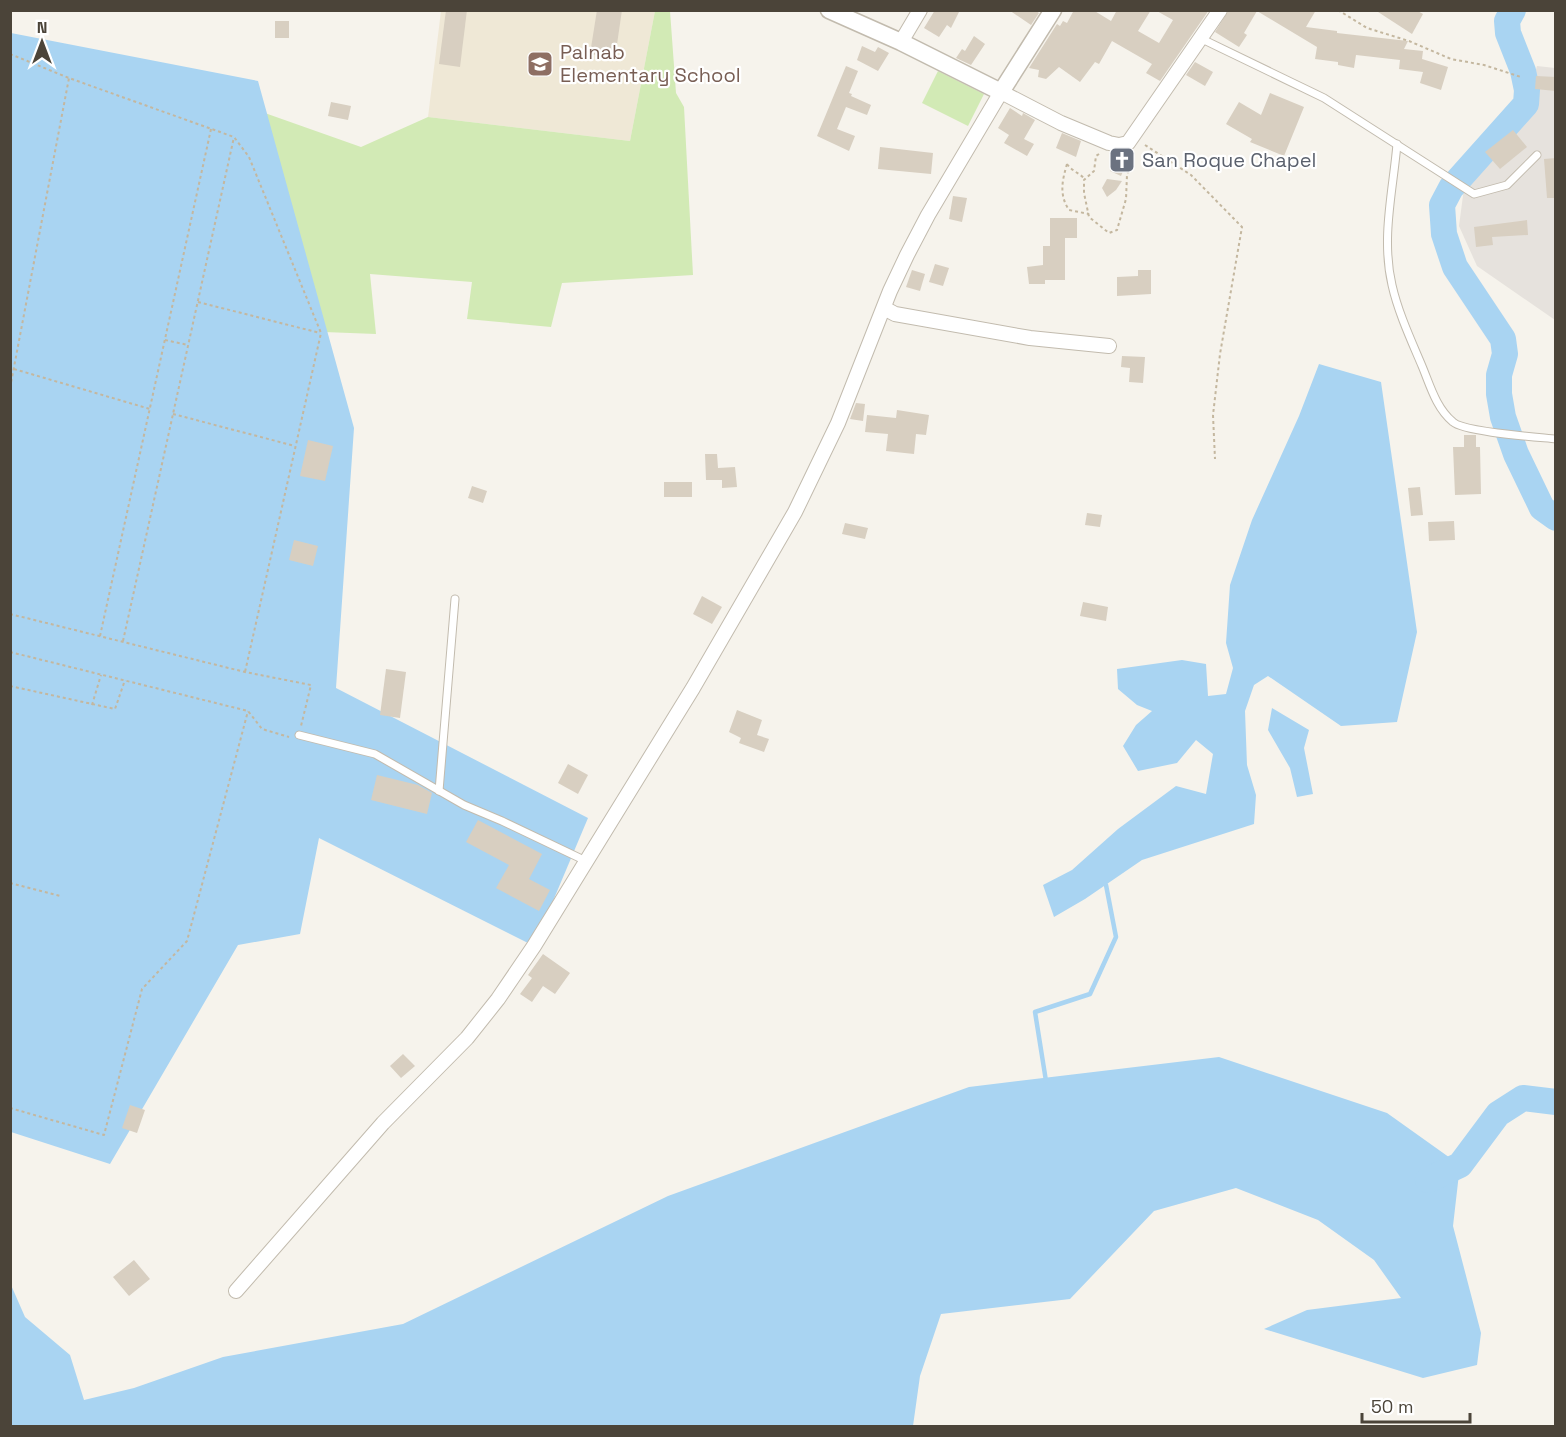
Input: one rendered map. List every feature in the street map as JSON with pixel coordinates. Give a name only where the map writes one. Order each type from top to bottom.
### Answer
[{"type":"street","points":[[830,10],[901,42],[1061,123],[1119,145],[1128,143],[1220,10]]},
{"type":"street","points":[[901,42],[920,10]]},
{"type":"street","points":[[236,1291],[383,1123],[467,1038],[498,999],[534,946],[693,688],[795,512],[838,423],[907,255],[1001,92],[1053,10]]},
{"type":"street","points":[[884,308],[895,314],[1030,338],[1109,346]]},
{"type":"lane","points":[[1202,39],[1324,98],[1474,194],[1507,185],[1537,155]]},
{"type":"lane","points":[[1397,144],[1388,226],[1388,259],[1392,286],[1413,346],[1438,404],[1454,423],[1484,431],[1556,439]]},
{"type":"lane","points":[[439,791],[455,599]]},
{"type":"lane","points":[[299,735],[375,754],[464,805],[502,820],[587,862]]},
{"type":"path","points":[[1338,10],[1367,28],[1409,41],[1451,59],[1484,65],[1521,77]]},
{"type":"path","points":[[10,54],[69,78],[234,137],[249,157],[321,333],[245,672]]},
{"type":"path","points":[[10,388],[69,78]]},
{"type":"path","points":[[100,636],[211,129]]},
{"type":"path","points":[[123,642],[234,137]]},
{"type":"path","points":[[1132,137],[1191,175],[1242,227],[1220,354],[1213,415],[1215,459]]},
{"type":"path","points":[[1109,143],[1104,151],[1096,156],[1094,171],[1085,179],[1084,193],[1089,217],[1109,233],[1117,230],[1126,199],[1127,175],[1132,157]]},
{"type":"path","points":[[1085,179],[1067,164],[1062,179],[1062,199],[1069,210],[1089,214]]},
{"type":"path","points":[[198,302],[321,333]]},
{"type":"path","points":[[165,340],[188,345]]},
{"type":"path","points":[[14,369],[150,409]]},
{"type":"path","points":[[173,414],[296,446]]},
{"type":"path","points":[[10,614],[245,672],[311,685],[299,735],[292,738],[262,729],[248,711],[10,652]]},
{"type":"path","points":[[92,705],[101,675]]},
{"type":"path","points":[[10,686],[115,709],[125,680]]},
{"type":"path","points":[[10,1108],[104,1135],[142,989],[187,941],[248,711]]},
{"type":"path","points":[[10,884],[60,896]]},
{"type":"shaded area","name":"Palnab Elementary School","points":[[441,11],[655,11],[630,141],[428,117]]},
{"type":"shaded area","points":[[1537,66],[1555,68],[1555,320],[1477,266],[1459,226],[1464,188],[1485,152],[1526,104]]},
{"type":"green space","points":[[655,11],[670,11],[676,93],[684,107],[693,275],[562,283],[551,327],[467,319],[472,282],[370,274],[376,334],[324,332],[262,112],[361,147],[428,117],[630,141]]},
{"type":"green space","points":[[938,71],[984,94],[968,126],[922,103]]},
{"type":"water","points":[[11,33],[258,81],[354,428],[336,688],[588,818],[534,946],[319,838],[300,934],[238,945],[110,1164],[11,1132]]},
{"type":"water","points":[[1319,364],[1381,382],[1417,632],[1397,722],[1341,726],[1268,676],[1254,685],[1245,711],[1247,765],[1256,795],[1254,824],[1142,860],[1054,917],[1043,885],[1072,870],[1118,829],[1176,786],[1206,794],[1213,754],[1196,740],[1177,763],[1138,771],[1123,746],[1136,725],[1152,711],[1137,705],[1118,689],[1117,669],[1182,660],[1206,664],[1208,696],[1226,694],[1233,668],[1226,643],[1230,585],[1252,520],[1299,416]]},
{"type":"water","points":[[1272,708],[1309,730],[1304,748],[1313,794],[1297,797],[1290,768],[1268,730]]},
{"type":"water","points":[[1219,1057],[1387,1113],[1460,1165],[1453,1226],[1481,1333],[1477,1365],[1423,1378],[1264,1329],[1307,1310],[1401,1298],[1374,1260],[1318,1220],[1236,1188],[1154,1211],[1070,1299],[941,1314],[920,1376],[913,1426],[11,1426],[11,1285],[25,1317],[70,1355],[84,1400],[134,1388],[223,1357],[403,1324],[668,1196],[969,1087]]},
{"type":"building","points":[[446,10],[467,10],[460,67],[439,64]]},
{"type":"building","points":[[597,10],[622,10],[615,58],[590,54]]},
{"type":"building","points":[[935,10],[960,10],[951,28],[947,25],[939,37],[924,28]]},
{"type":"building","points":[[1009,10],[1035,10],[1039,13],[1031,25]]},
{"type":"building","points":[[1074,10],[1093,10],[1111,21],[1117,10],[1151,10],[1138,31],[1159,43],[1173,20],[1155,10],[1209,10],[1160,81],[1146,73],[1152,64],[1112,41],[1099,64],[1095,62],[1080,82],[1059,67],[1046,79],[1038,77],[1039,70],[1029,68],[1057,24],[1060,26],[1063,21],[1067,23]]},
{"type":"building","points":[[1229,10],[1316,10],[1306,27],[1408,41],[1404,49],[1423,51],[1422,59],[1448,67],[1441,90],[1420,83],[1423,72],[1399,69],[1400,60],[1356,55],[1354,68],[1338,65],[1338,62],[1315,59],[1317,47],[1257,11],[1239,47],[1215,32]]},
{"type":"building","points":[[1375,10],[1416,10],[1423,14],[1412,34]]},
{"type":"building","points":[[275,21],[289,21],[289,38],[275,38]]},
{"type":"building","points":[[974,36],[985,44],[971,65],[956,58],[962,49],[965,51]]},
{"type":"building","points":[[862,46],[875,52],[878,47],[889,53],[878,71],[857,60]]},
{"type":"building","points":[[1195,62],[1213,72],[1205,86],[1186,75]]},
{"type":"building","points":[[846,66],[858,71],[849,93],[871,105],[867,115],[846,107],[837,129],[855,136],[849,151],[817,136]]},
{"type":"building","points":[[1536,76],[1556,77],[1556,91],[1535,89]]},
{"type":"building","points":[[1270,93],[1304,107],[1284,156],[1250,142],[1252,139],[1226,124],[1239,102],[1261,115]]},
{"type":"building","points":[[331,102],[351,106],[348,120],[328,116]]},
{"type":"building","points":[[1010,108],[1022,116],[1023,113],[1035,120],[1024,139],[1034,144],[1027,156],[1004,143],[1009,135],[998,128]]},
{"type":"building","points":[[1513,130],[1527,147],[1500,169],[1485,152]]},
{"type":"building","points":[[1062,133],[1081,141],[1076,157],[1056,148]]},
{"type":"building","points":[[880,147],[933,153],[931,174],[878,169]]},
{"type":"building","name":"San Roque Chapel","points":[[1119,154],[1130,155],[1121,176],[1110,171]]},
{"type":"building","points":[[1556,158],[1556,198],[1547,198],[1544,159]]},
{"type":"building","points":[[1107,179],[1122,181],[1107,197],[1102,188]]},
{"type":"building","points":[[953,196],[967,198],[962,222],[949,219]]},
{"type":"building","points":[[1050,218],[1077,218],[1077,238],[1065,238],[1065,280],[1045,280],[1045,284],[1029,284],[1027,267],[1043,265],[1043,246],[1050,246]]},
{"type":"building","points":[[1527,220],[1528,235],[1492,237],[1493,245],[1476,247],[1474,227]]},
{"type":"building","points":[[935,264],[949,268],[943,286],[929,282]]},
{"type":"building","points":[[912,270],[925,274],[920,291],[906,287]]},
{"type":"building","points":[[1138,270],[1151,270],[1151,294],[1117,296],[1117,277],[1138,276]]},
{"type":"building","points":[[1122,356],[1145,357],[1143,383],[1129,382],[1130,368],[1121,367]]},
{"type":"building","points":[[856,403],[865,404],[863,421],[850,419]]},
{"type":"building","points":[[897,410],[929,415],[926,435],[916,434],[914,454],[886,451],[888,434],[865,432],[867,415],[896,418]]},
{"type":"building","points":[[1464,435],[1476,435],[1476,447],[1480,447],[1481,494],[1455,495],[1453,447],[1464,447]]},
{"type":"building","points":[[308,440],[333,446],[325,481],[300,476]]},
{"type":"building","points":[[705,454],[717,454],[718,468],[735,467],[737,487],[722,488],[722,480],[706,480]]},
{"type":"building","points":[[664,482],[692,482],[692,497],[664,497]]},
{"type":"building","points":[[472,486],[487,491],[483,503],[468,498]]},
{"type":"building","points":[[1420,487],[1423,515],[1411,516],[1408,488]]},
{"type":"building","points":[[1087,513],[1102,515],[1100,527],[1085,525]]},
{"type":"building","points":[[1454,521],[1455,540],[1429,541],[1428,522]]},
{"type":"building","points":[[845,523],[868,528],[865,539],[842,534]]},
{"type":"building","points":[[294,540],[318,546],[313,566],[289,560]]},
{"type":"building","points":[[702,596],[722,607],[712,624],[693,614]]},
{"type":"building","points":[[1083,602],[1108,607],[1106,621],[1080,616]]},
{"type":"building","points":[[386,669],[406,672],[400,718],[380,715]]},
{"type":"building","points":[[737,710],[762,720],[757,735],[769,739],[764,752],[739,743],[741,738],[729,732]]},
{"type":"building","points":[[568,764],[588,775],[578,794],[558,783]]},
{"type":"building","points":[[377,775],[418,785],[432,793],[427,814],[371,800]]},
{"type":"building","points":[[478,820],[542,854],[529,879],[550,890],[539,911],[496,888],[509,865],[466,842]]},
{"type":"building","points":[[543,954],[570,973],[555,994],[543,986],[532,1002],[520,994],[532,978],[528,975]]},
{"type":"building","points":[[403,1054],[415,1066],[401,1078],[390,1066]]},
{"type":"building","points":[[130,1105],[145,1110],[137,1133],[122,1128]]},
{"type":"building","points":[[134,1260],[150,1279],[129,1296],[113,1277]]},
{"type":"waterway","points":[[1513,10],[1507,21],[1508,33],[1523,71],[1527,90],[1526,104],[1451,188],[1442,205],[1444,234],[1455,267],[1503,339],[1505,354],[1499,375],[1499,394],[1503,417],[1516,454],[1542,508],[1556,518]]},
{"type":"waterway","points":[[1046,1081],[1035,1012],[1090,994],[1116,937],[1106,885]]},
{"type":"waterway","points":[[1428,1180],[1460,1165],[1498,1114],[1523,1098],[1556,1102]]},
{"type":"place","name":"Palnab Elementary School","points":[[540,64]]},
{"type":"place","name":"San Roque Chapel","points":[[1122,160]]}]
